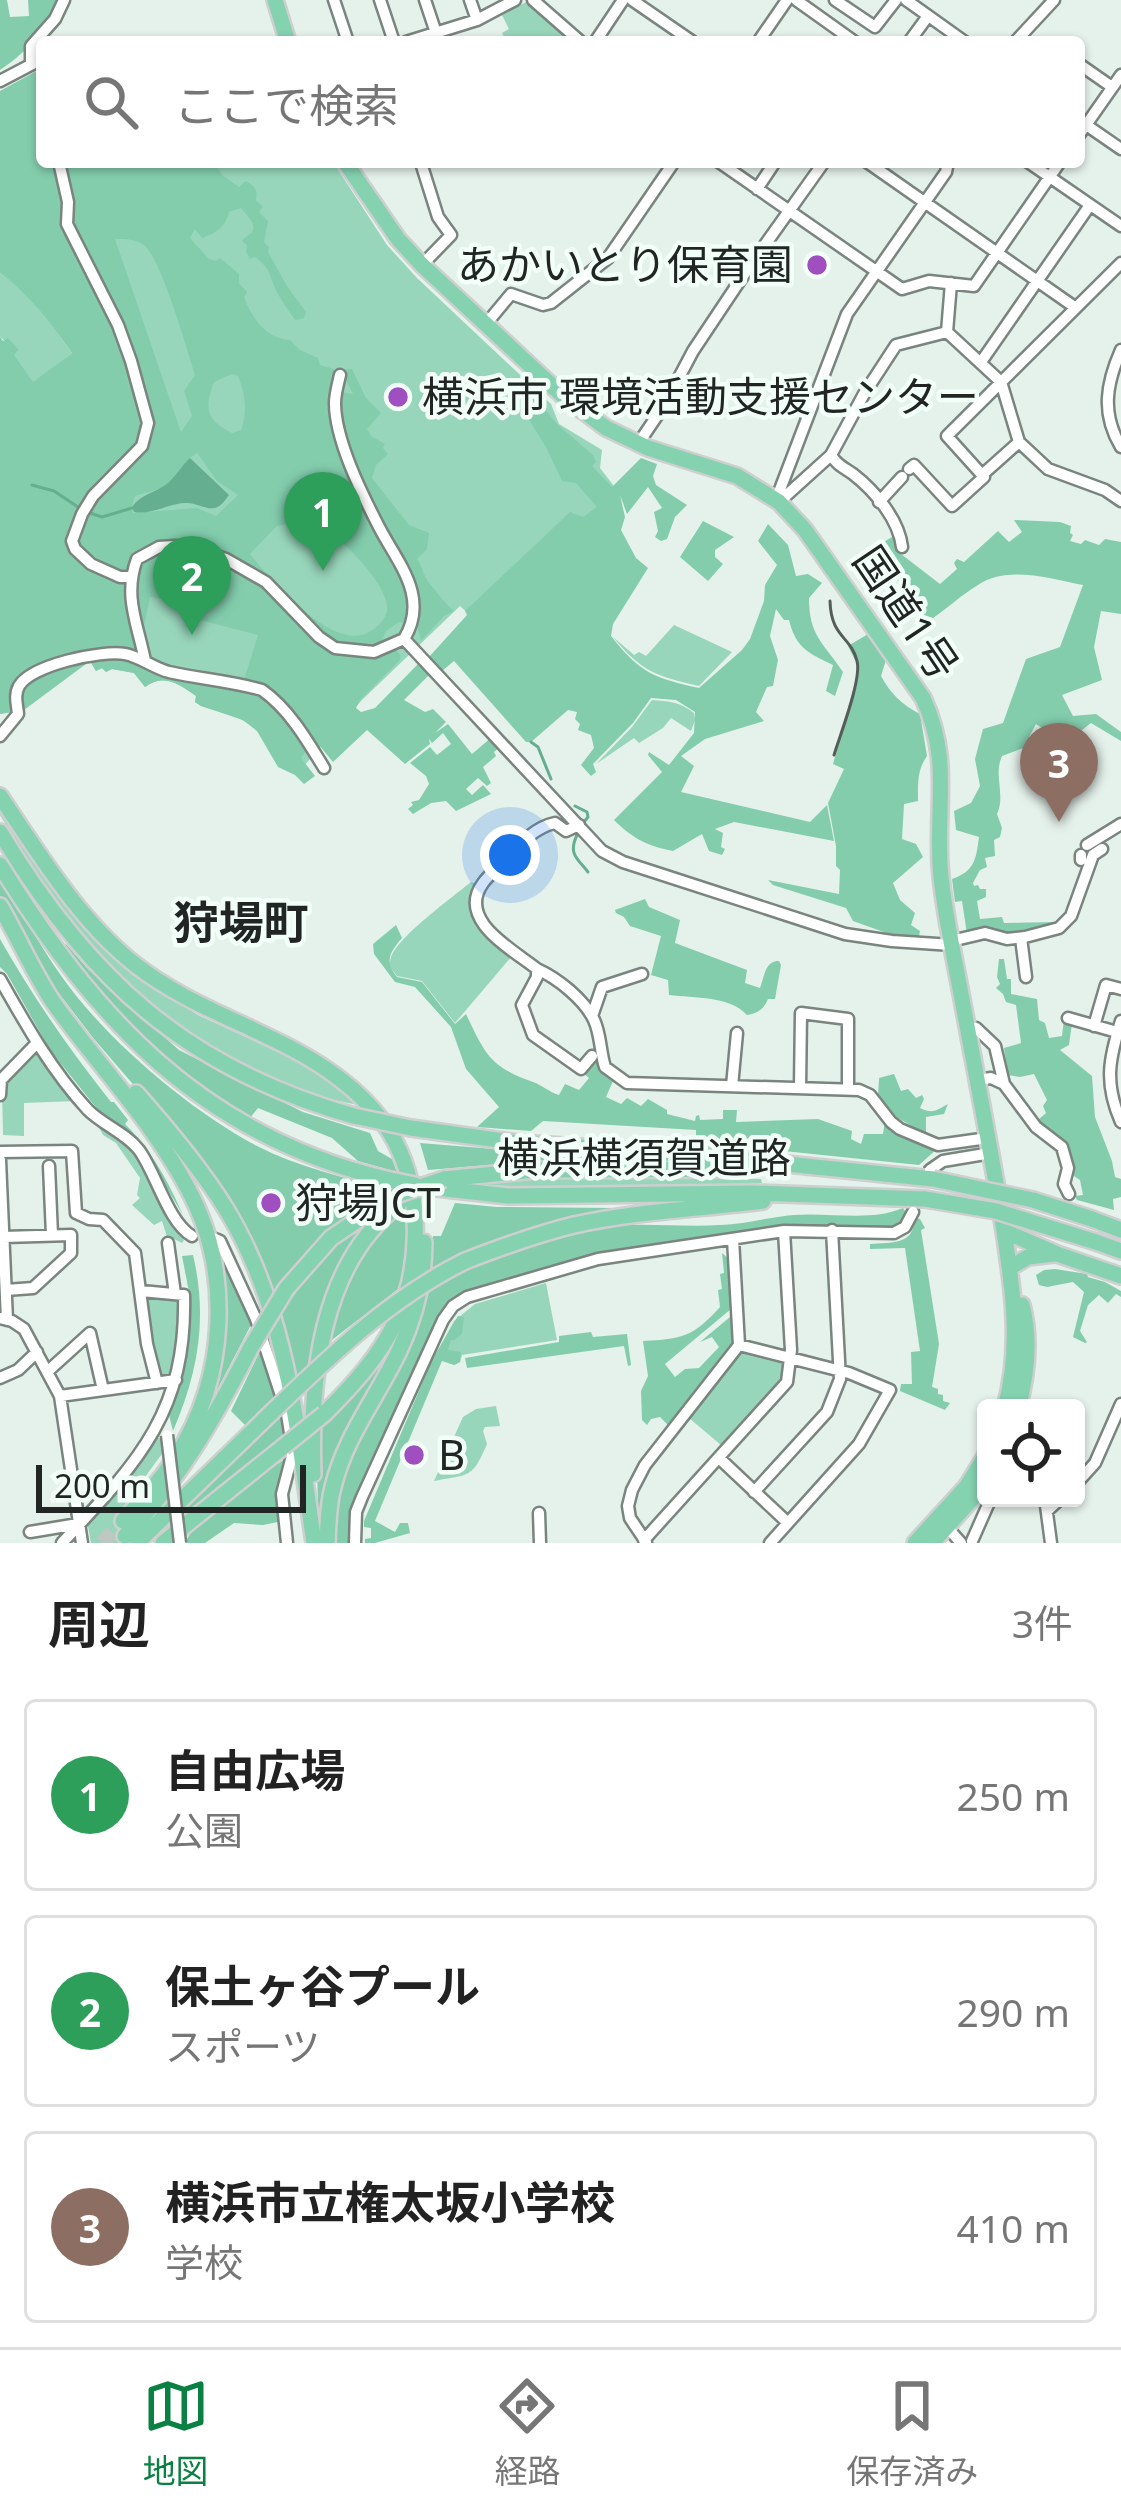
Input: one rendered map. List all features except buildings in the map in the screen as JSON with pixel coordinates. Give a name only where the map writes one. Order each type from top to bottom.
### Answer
[{"type":"highway","points":[[275,0],[286,36]]},
{"type":"highway","name":"国道1号","points":[[349,168],[422,265],[573,405],[638,444],[737,476],[778,501],[805,530],[930,714],[940,754],[940,874],[1009,1261],[1016,1336],[1007,1399]]},
{"type":"highway","points":[[0,796],[68,892],[134,964],[191,1001],[297,1050],[339,1078],[381,1120],[407,1169],[423,1222],[420,1288],[399,1350],[341,1461],[327,1543]]},
{"type":"highway","name":"横浜横須賀道路","points":[[0,832],[78,946],[142,1009],[229,1068],[293,1097],[411,1128],[519,1143],[931,1174],[1033,1200],[1121,1230]]},
{"type":"highway","name":"横浜横須賀道路","points":[[0,865],[30,914],[96,1001],[144,1052],[218,1108],[273,1139],[393,1193],[561,1197],[752,1193],[925,1199],[996,1211],[1121,1251]]},
{"type":"highway","points":[[0,906],[50,996],[137,1109],[189,1189],[209,1241],[218,1321],[204,1399],[176,1458],[128,1533]]},
{"type":"highway","points":[[15,932],[71,1017],[188,1155],[241,1238],[287,1370],[314,1543]]},
{"type":"highway","points":[[128,1533],[182,1468],[286,1289],[331,1238],[393,1193],[468,1175],[535,1170],[820,1168]]},
{"type":"highway","points":[[163,1543],[324,1414],[384,1343],[410,1279],[414,1242],[407,1169]]},
{"type":"highway","points":[[314,1543],[313,1427],[330,1309],[359,1243],[393,1193]]},
{"type":"highway","points":[[128,1533],[377,1316],[465,1261],[578,1225],[820,1194]]},
{"type":"highway","points":[[1004,1231],[1121,1276]]},
{"type":"highway","points":[[1009,1261],[1057,1254]]},
{"type":"highway","name":"国道1号","points":[[1009,1261],[1028,1338],[1020,1399]]},
{"type":"highway","points":[[915,1543],[977,1470]]},
{"type":"highway","points":[[932,1543],[977,1492]]},
{"type":"street","points":[[40,36],[64,0]]},
{"type":"street","points":[[334,0],[346,36]]},
{"type":"street","points":[[380,0],[392,36]]},
{"type":"street","points":[[425,0],[436,33]]},
{"type":"street","points":[[470,0],[477,20]]},
{"type":"street","points":[[426,36],[477,20],[515,0]]},
{"type":"street","points":[[533,0],[574,36]]},
{"type":"street","points":[[599,36],[623,0]]},
{"type":"street","points":[[632,0],[683,36]]},
{"type":"street","points":[[762,36],[787,0]]},
{"type":"street","points":[[796,0],[847,36]]},
{"type":"street","points":[[836,0],[875,27],[896,0]]},
{"type":"street","points":[[1021,36],[1054,0]]},
{"type":"street","points":[[915,2],[956,36]]},
{"type":"street","points":[[913,36],[928,16]]},
{"type":"street","points":[[0,81],[36,61]]},
{"type":"street","points":[[1085,69],[1121,99]]},
{"type":"street","points":[[1085,123],[1121,75]]},
{"type":"street","points":[[1085,129],[1121,149]]},
{"type":"street","points":[[60,168],[67,224],[118,325],[148,423],[142,446],[93,496],[72,541],[91,564],[130,577]]},
{"type":"street","points":[[422,265],[451,235],[438,217],[423,168]]},
{"type":"street","points":[[486,324],[511,294],[543,305],[551,303],[599,268],[670,168]]},
{"type":"street","points":[[729,168],[902,289],[929,280],[974,286],[1056,168]]},
{"type":"street","points":[[757,189],[771,168]]},
{"type":"street","points":[[638,444],[712,322],[820,168]]},
{"type":"street","points":[[876,168],[1076,308]]},
{"type":"street","points":[[778,501],[847,314],[947,168]]},
{"type":"street","points":[[1037,168],[1121,226]]},
{"type":"street","points":[[981,362],[1090,205]]},
{"type":"street","points":[[982,475],[947,436],[1121,263]]},
{"type":"street","points":[[947,332],[951,284]]},
{"type":"street","points":[[778,501],[830,455],[896,345],[947,332]]},
{"type":"street","points":[[947,332],[1001,382],[1019,442],[1048,469],[1105,490],[1121,502]]},
{"type":"street","points":[[1121,350],[1107,388],[1107,416],[1121,447]]},
{"type":"street","points":[[145,662],[130,577],[137,559],[158,547],[191,547],[226,559],[266,582],[335,648],[374,652],[404,639],[413,617],[410,585],[364,495],[342,439],[334,400],[340,375]]},
{"type":"street","points":[[879,502],[914,465],[952,506],[1019,442]]},
{"type":"street","points":[[830,455],[895,521],[902,547]]},
{"type":"street","points":[[404,639],[602,851],[623,862],[845,934],[952,943],[985,933],[1007,939],[1050,931],[1071,916],[1084,860],[1121,824]]},
{"type":"street","points":[[0,736],[17,721],[16,693],[33,673],[85,656],[119,653],[162,670],[262,691],[305,736],[324,767]]},
{"type":"street","points":[[579,825],[566,832],[555,823],[539,828],[483,883],[475,908],[484,927],[571,993],[592,1016],[605,1067],[627,1083],[853,1089],[870,1095],[900,1129],[938,1145],[985,1144]]},
{"type":"street","points":[[1084,860],[1102,849]]},
{"type":"street","points":[[1021,938],[1026,977]]},
{"type":"street","points":[[537,969],[522,1005],[533,1035],[580,1069],[592,1057]]},
{"type":"street","points":[[592,1016],[602,987],[642,974]]},
{"type":"street","points":[[0,979],[37,1043],[87,1108],[134,1144],[180,1226],[192,1236]]},
{"type":"street","points":[[1094,1026],[1106,985],[1121,989]]},
{"type":"street","points":[[800,1088],[801,1013],[848,1018],[853,1089]]},
{"type":"street","points":[[1068,1018],[1094,1026],[1119,1026],[1111,1054],[1110,1097],[1121,1121]]},
{"type":"street","points":[[968,1029],[976,1028],[994,1046],[1004,1084],[1036,1127],[1062,1147],[1069,1194]]},
{"type":"street","points":[[732,1086],[737,1033]]},
{"type":"street","points":[[0,1095],[0,1080],[37,1043]]},
{"type":"street","points":[[978,1080],[991,1078],[1004,1084]]},
{"type":"street","points":[[931,1174],[943,1161],[985,1144]]},
{"type":"street","points":[[82,1543],[60,1396],[24,1329],[4,1319],[0,1156],[72,1151],[76,1213],[103,1220],[135,1253],[157,1382]]},
{"type":"street","points":[[49,1166],[52,1235]]},
{"type":"street","points":[[355,1543],[356,1512],[362,1497],[443,1320],[467,1297],[598,1259],[784,1231],[894,1233],[905,1227],[913,1212]]},
{"type":"street","points":[[754,1492],[827,1412],[840,1371],[832,1230]]},
{"type":"street","points":[[733,1239],[740,1345],[637,1478],[628,1506],[646,1542],[787,1382],[791,1359],[784,1231]]},
{"type":"street","points":[[4,1237],[71,1234],[71,1253],[33,1288],[6,1290]]},
{"type":"street","points":[[210,1237],[220,1241],[256,1319],[287,1414],[293,1452],[282,1494],[287,1543]]},
{"type":"street","points":[[168,1244],[175,1294]]},
{"type":"street","points":[[141,1291],[184,1295],[176,1380],[163,1430],[180,1543]]},
{"type":"street","points":[[47,1372],[90,1333],[104,1390]]},
{"type":"street","points":[[740,1345],[840,1371],[890,1390],[859,1444],[770,1543]]},
{"type":"street","points":[[0,1378],[18,1370],[37,1352]]},
{"type":"street","points":[[60,1396],[176,1380]]},
{"type":"street","points":[[1085,1474],[1104,1446],[1121,1404]]},
{"type":"street","points":[[62,1543],[163,1430]]},
{"type":"street","points":[[1104,1446],[1121,1452]]},
{"type":"street","points":[[719,1458],[788,1523]]},
{"type":"street","points":[[947,1527],[967,1542],[986,1507]]},
{"type":"street","points":[[1046,1507],[1051,1543]]},
{"type":"street","points":[[539,1513],[540,1543]]},
{"type":"street","points":[[30,1532],[78,1525]]},
{"type":"shaded area","points":[[0,0],[7,0],[10,17],[29,16],[28,0],[62,0],[36,39],[0,70]]},
{"type":"shaded area","points":[[530,3],[569,36],[503,36],[509,29],[502,15]]},
{"type":"shaded area","points":[[36,71],[36,168],[218,168],[239,187],[246,181],[255,189],[263,207],[259,212],[268,221],[264,242],[306,312],[304,318],[295,320],[267,269],[255,257],[250,259],[242,241],[253,227],[241,208],[229,212],[212,234],[202,238],[195,229],[190,238],[209,259],[220,258],[239,274],[247,305],[267,331],[334,369],[331,390],[353,394],[341,370],[352,369],[366,398],[381,413],[367,429],[385,444],[388,454],[376,465],[372,478],[409,525],[429,533],[427,549],[417,559],[454,611],[421,641],[417,625],[399,622],[386,631],[382,641],[393,645],[401,656],[356,708],[361,712],[375,708],[418,664],[429,675],[404,700],[425,712],[433,709],[446,722],[435,733],[448,724],[472,754],[492,737],[501,746],[483,767],[491,783],[487,786],[478,778],[466,789],[472,795],[483,785],[491,794],[456,811],[446,801],[431,803],[413,814],[408,809],[429,784],[410,763],[430,747],[437,755],[451,744],[443,733],[432,743],[429,739],[430,744],[405,764],[367,730],[333,762],[315,740],[301,758],[315,776],[304,784],[278,767],[257,731],[243,720],[201,706],[196,696],[171,682],[145,687],[134,673],[96,671],[90,661],[24,710],[0,714],[0,337],[8,338],[19,350],[14,355],[33,382],[72,353],[30,300],[0,273],[0,91]],"holes":[[[115,239],[134,240],[151,253],[173,306],[195,375],[184,391],[192,416],[181,432]],[[238,376],[245,403],[241,430],[232,433],[212,418],[208,407],[214,382]],[[197,453],[217,481],[238,495],[216,516],[197,508],[133,513],[135,496],[173,482]],[[299,522],[318,526],[350,550],[373,576],[386,601],[380,623],[354,636],[338,632],[304,610],[272,580],[250,554],[277,526]],[[150,597],[202,606],[200,620],[258,635],[244,680],[164,669],[138,655]]]},
{"type":"shaded area","points":[[44,168],[337,168],[387,245],[417,278],[551,404],[559,424],[602,450],[600,468],[617,490],[474,619],[460,606],[362,700],[296,775],[275,760],[251,726],[201,706],[184,688],[165,681],[145,687],[134,673],[96,671],[90,661],[22,704],[24,710],[0,714],[136,433]]},
{"type":"shaded area","points":[[0,273],[30,299],[72,353],[33,383],[13,355],[18,351],[0,337]]},
{"type":"shaded area","points":[[535,397],[593,455],[596,462],[592,466],[612,487],[641,458],[657,464],[656,485],[687,505],[675,517],[667,539],[661,541],[655,537],[654,512],[662,508],[648,487],[627,514],[620,495],[625,517],[621,530],[636,558],[648,568],[613,624],[611,636],[649,672],[699,688],[742,650],[777,565],[758,541],[768,524],[788,545],[796,576],[808,574],[822,583],[809,598],[810,611],[819,638],[843,672],[835,696],[826,691],[833,665],[804,648],[789,620],[776,609],[770,636],[778,660],[773,686],[767,687],[756,712],[764,721],[705,739],[681,756],[694,766],[681,792],[810,822],[827,805],[834,841],[734,822],[715,829],[723,833],[722,855],[709,851],[702,834],[673,851],[648,844],[614,820],[662,772],[649,752],[669,765],[694,733],[695,712],[676,700],[651,698],[593,764],[596,772],[591,776],[581,765],[594,748],[591,735],[578,730],[577,712],[568,710],[526,742],[454,661],[442,671],[429,657],[467,615],[465,611],[570,512],[583,517],[597,507],[576,483],[562,481],[521,407]]},
{"type":"shaded area","points":[[190,458],[229,495],[221,504],[212,508],[185,503],[134,512],[136,502],[168,483]]},
{"type":"shaded area","points":[[1014,520],[1060,522],[1071,526],[1070,541],[1081,544],[1085,540],[1099,545],[1105,539],[1121,542],[1121,614],[1101,611],[1094,647],[1102,680],[1062,695],[1073,716],[1096,714],[1121,732],[1121,741],[1091,723],[1082,730],[1058,724],[1045,730],[1036,724],[1029,737],[1036,743],[1002,756],[1000,837],[994,840],[995,856],[985,858],[987,867],[973,883],[986,889],[986,897],[977,901],[980,919],[1058,922],[1004,936],[967,934],[962,901],[955,902],[952,879],[973,863],[979,837],[956,830],[954,811],[971,803],[980,786],[975,759],[983,729],[1003,723],[1026,659],[1060,647],[1083,585],[1029,575],[1002,576],[978,585],[930,620],[921,618],[920,608],[890,571],[878,575],[886,565],[875,555],[869,560],[862,555],[897,534],[901,554],[940,584],[957,569],[957,559],[964,562],[998,531],[1009,542],[1022,532]]},
{"type":"shaded area","points":[[703,521],[734,537],[715,550],[723,564],[708,581],[680,557]]},
{"type":"shaded area","points":[[674,625],[732,652],[699,686],[651,671],[613,637],[634,655],[646,656]]},
{"type":"shaded area","points":[[868,634],[886,660],[881,676],[902,702],[920,714],[927,756],[920,772],[918,801],[904,804],[902,839],[916,844],[923,857],[893,883],[900,900],[915,913],[911,925],[920,931],[919,936],[892,935],[853,921],[846,908],[768,880],[839,894],[840,870],[828,803],[844,769],[833,764],[859,668],[848,646]]},
{"type":"shaded area","points":[[652,700],[684,706],[694,713],[691,731],[671,718],[639,743],[634,738],[596,764],[632,727]]},
{"type":"shaded area","points":[[0,805],[81,921],[141,979],[198,1015],[319,1071],[358,1105],[301,1093],[220,1054],[152,1005],[105,964],[75,929],[0,815]]},
{"type":"shaded area","points":[[0,877],[74,993],[158,1078],[257,1146],[305,1166],[388,1190],[323,1236],[271,1297],[194,1155],[57,991],[0,896]]},
{"type":"shaded area","points":[[471,882],[478,926],[512,956],[455,1023],[422,981],[397,976],[390,961],[414,929]]},
{"type":"shaded area","points":[[645,899],[649,907],[680,920],[675,943],[747,970],[745,983],[760,988],[768,966],[779,961],[775,999],[747,1015],[721,1001],[669,995],[668,980],[651,975],[661,936],[630,926],[615,910]]},
{"type":"shaded area","points":[[396,925],[402,938],[390,961],[397,977],[422,982],[455,1024],[466,1014],[484,1049],[498,1064],[555,1094],[565,1084],[579,1090],[589,1078],[582,1072],[597,1055],[613,1081],[606,1097],[621,1104],[627,1098],[641,1106],[648,1099],[667,1114],[695,1121],[699,1115],[700,1120],[723,1119],[723,1110],[737,1110],[736,1122],[818,1119],[852,1131],[851,1139],[861,1144],[864,1134],[883,1134],[885,1120],[937,1149],[919,1165],[696,1142],[696,1130],[543,1121],[531,1131],[477,1127],[499,1107],[466,1069],[451,1027],[415,987],[395,982],[374,954],[373,944]]},
{"type":"shaded area","points":[[0,939],[66,1042],[128,1120],[125,1124],[158,1167],[183,1215],[141,1145],[111,1124],[50,1050],[0,967]]},
{"type":"shaded area","points":[[66,944],[179,1050],[303,1112],[370,1133],[378,1151],[392,1159],[397,1172],[358,1161],[332,1138],[258,1108],[249,1119],[197,1086],[126,1024],[63,947]]},
{"type":"shaded area","points":[[999,959],[1004,959],[1007,979],[1011,979],[1011,994],[1037,999],[1039,1020],[1045,1023],[1049,1038],[1062,1036],[1064,1019],[1072,1023],[1069,1045],[1060,1050],[1092,1076],[1095,1117],[1115,1177],[1121,1179],[1121,1197],[1113,1199],[1114,1210],[1077,1200],[1075,1196],[1083,1195],[1080,1180],[1071,1174],[1069,1148],[1038,1120],[1046,1113],[1047,1100],[1034,1074],[1008,1075],[1004,1048],[1021,1043],[1016,1005],[1006,1002],[996,988]]},
{"type":"shaded area","points":[[37,1048],[77,1101],[24,1103],[24,1136],[3,1135],[2,1089]]},
{"type":"shaded area","points":[[894,1074],[901,1091],[908,1089],[916,1098],[922,1095],[920,1108],[932,1111],[948,1104],[944,1114],[926,1117],[926,1134],[889,1113],[878,1098],[879,1078]]},
{"type":"shaded area","points":[[98,1126],[135,1153],[182,1243],[168,1240],[162,1221],[154,1225],[132,1205],[140,1198],[140,1178]]},
{"type":"shaded area","points":[[420,1143],[623,1162],[524,1162],[428,1170]]},
{"type":"shaded area","points":[[547,1177],[761,1179],[762,1183],[618,1189],[481,1187],[479,1182]]},
{"type":"shaded area","points":[[455,1203],[615,1208],[532,1227],[429,1269],[433,1236],[441,1236]]},
{"type":"shaded area","points":[[903,1208],[907,1214],[903,1224],[894,1228],[784,1228],[582,1258],[469,1290],[452,1301],[440,1318],[352,1510],[349,1543],[335,1543],[347,1461],[414,1341],[428,1291],[500,1256],[550,1238],[602,1227],[730,1224],[794,1215],[864,1216]]},
{"type":"shaded area","points":[[406,1210],[408,1249],[402,1286],[328,1343],[354,1269],[376,1237]]},
{"type":"shaded area","points":[[914,1218],[925,1228],[921,1230],[939,1344],[932,1387],[950,1403],[945,1410],[900,1391],[901,1384],[912,1384],[911,1352],[920,1351],[905,1248],[870,1249],[870,1244],[906,1238]]},
{"type":"shaded area","points":[[358,1227],[362,1231],[329,1292],[316,1359],[294,1378],[278,1317],[322,1257]]},
{"type":"shaded area","points":[[218,1247],[252,1323],[202,1419]]},
{"type":"shaded area","points":[[722,1253],[729,1259],[731,1309],[665,1364],[675,1377],[685,1369],[699,1368],[719,1347],[712,1337],[700,1342],[730,1317],[735,1343],[671,1428],[660,1417],[647,1425],[642,1420],[641,1391],[648,1376],[643,1341],[686,1334],[720,1307]]},
{"type":"shaded area","points":[[193,1255],[200,1301],[198,1345],[173,1431],[169,1415],[190,1335],[190,1297],[182,1256]]},
{"type":"shaded area","points":[[1055,1269],[1087,1274],[1121,1291],[1121,1297],[1116,1294],[1108,1303],[1099,1295],[1088,1305],[1080,1331],[1085,1343],[1073,1337],[1084,1292],[1073,1282],[1039,1285],[1036,1275]]},
{"type":"shaded area","points":[[546,1283],[557,1340],[462,1355],[454,1365],[435,1356],[454,1321],[475,1304]]},
{"type":"shaded area","points":[[152,1296],[181,1298],[182,1327],[173,1376],[157,1373],[144,1303]]},
{"type":"shaded area","points":[[458,1316],[464,1317],[462,1334],[451,1340],[448,1350],[461,1352],[460,1362],[442,1361],[375,1521],[395,1532],[400,1523],[408,1523],[410,1533],[365,1543],[371,1538],[371,1528],[364,1527],[364,1521],[432,1360]]},
{"type":"shaded area","points":[[591,1332],[593,1337],[627,1334],[631,1365],[624,1346],[467,1368],[465,1358]]},
{"type":"shaded area","points":[[400,1334],[350,1427],[319,1543],[316,1430],[358,1392]]},
{"type":"shaded area","points":[[260,1351],[277,1395],[246,1426],[231,1411]]},
{"type":"shaded area","points":[[741,1352],[786,1365],[782,1382],[721,1445],[689,1418]]},
{"type":"shaded area","points":[[496,1406],[500,1426],[485,1427],[487,1444],[473,1469],[434,1481],[463,1417]]},
{"type":"shaded area","points":[[281,1415],[285,1435],[182,1517],[183,1511]]},
{"type":"shaded area","points":[[156,1437],[162,1439],[164,1451],[118,1514],[124,1543],[91,1543],[87,1521],[137,1466]]},
{"type":"shaded area","points":[[288,1457],[277,1499],[278,1522],[234,1523],[205,1543],[185,1543],[216,1508]]},
{"type":"waterway","points":[[32,485],[54,491],[78,507]]},
{"type":"waterway","points":[[87,512],[102,517],[132,508]]},
{"type":"waterway","points":[[531,742],[538,747],[551,779]]},
{"type":"waterway","points":[[575,806],[587,812],[584,822]]},
{"type":"waterway","points":[[577,835],[574,851],[588,872]]},
{"type":"tunnel","points":[[102,1543],[123,1521]]},
{"type":"railway","points":[[830,601],[837,630],[854,653],[858,669],[834,755]]},
{"type":"place","name":"あかいとり保育園","points":[[817,265]]},
{"type":"place","name":"横浜市 環境活動支援センター","points":[[398,397]]},
{"type":"place","name":"自由広場","points":[[323,571]]},
{"type":"place","name":"保土ヶ谷プール","points":[[192,635]]},
{"type":"place","name":"横浜市立権太坂小学校","points":[[1059,822]]},
{"type":"place","name":"狩場JCT","points":[[271,1203]]},
{"type":"place","name":"B","points":[[414,1455]]},
{"type":"district","name":"狩場町","points":[[241,923]]}]
